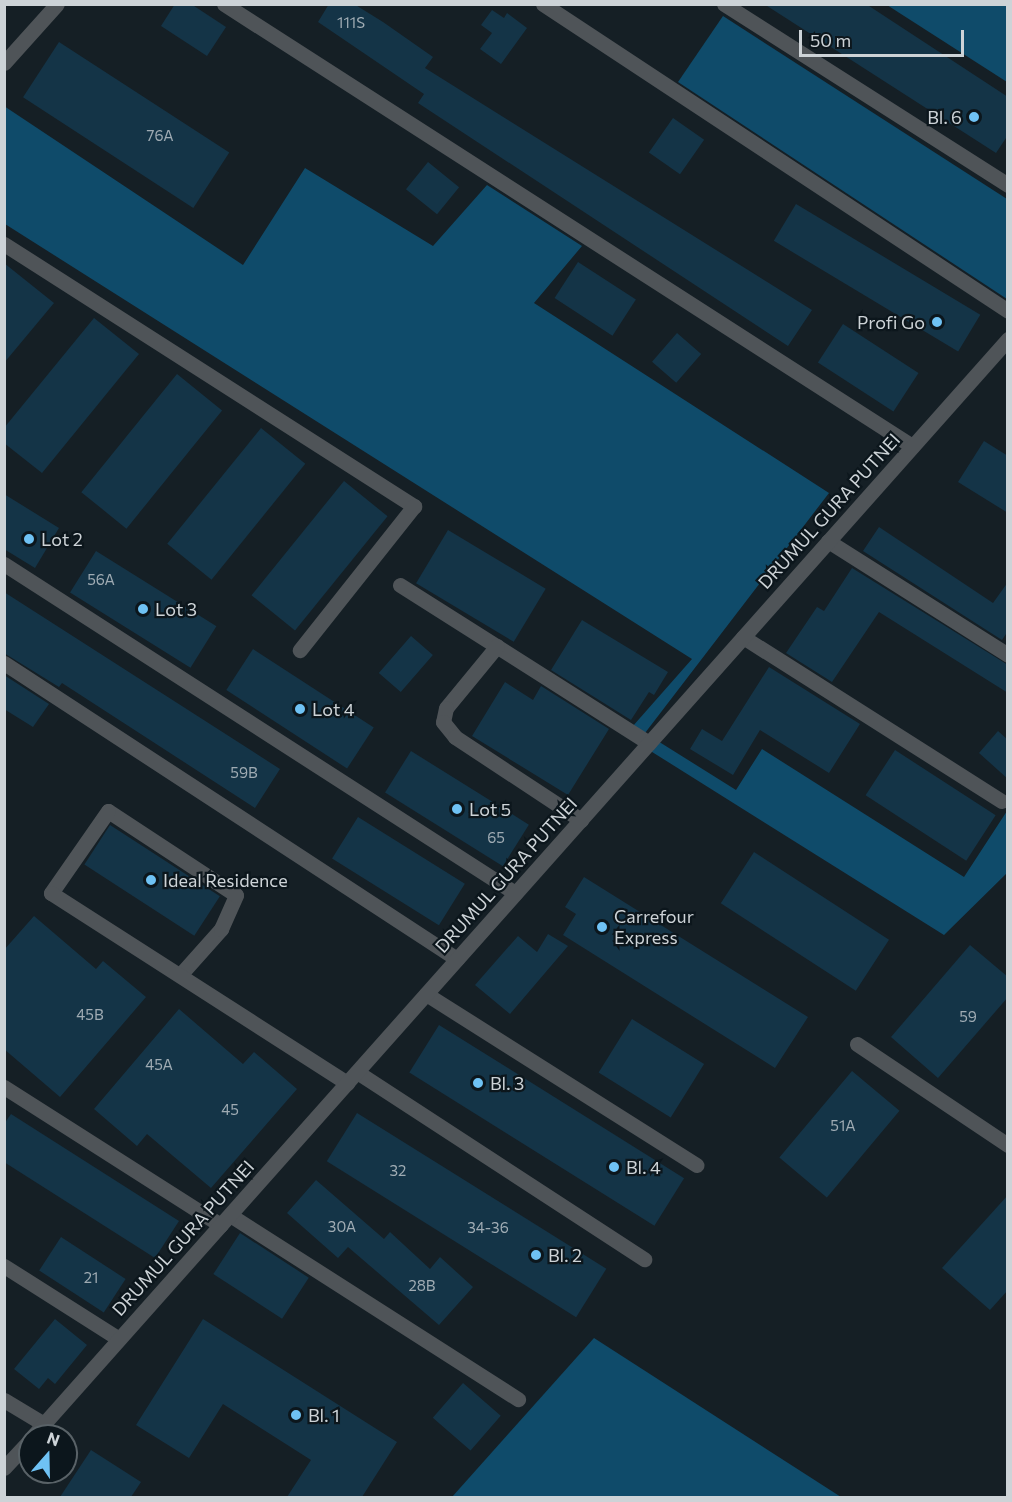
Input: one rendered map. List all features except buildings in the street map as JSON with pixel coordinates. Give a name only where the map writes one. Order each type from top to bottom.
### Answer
[{"type":"street","points":[[4,63],[57,4]]},
{"type":"street","points":[[224,4],[912,446]]},
{"type":"street","points":[[543,4],[1008,311]]},
{"type":"street","points":[[724,4],[1008,185]]},
{"type":"street","points":[[4,244],[414,506],[300,650]]},
{"type":"street","name":"DRUMUL GURA PUTNEI","points":[[44,1424],[1008,339]]},
{"type":"street","points":[[828,541],[1008,655]]},
{"type":"street","points":[[4,564],[515,893]]},
{"type":"street","points":[[400,585],[649,743]]},
{"type":"street","points":[[743,637],[1000,801]]},
{"type":"street","points":[[497,646],[446,708],[443,722],[455,737],[581,820]]},
{"type":"street","points":[[4,663],[457,958]]},
{"type":"street","points":[[180,975],[221,929],[236,895],[108,811],[51,893],[180,975],[352,1077],[644,1258]]},
{"type":"street","points":[[426,994],[696,1165]]},
{"type":"street","points":[[857,1044],[1008,1145]]},
{"type":"street","points":[[4,1087],[518,1399]]},
{"type":"street","points":[[4,1266],[119,1340]]},
{"type":"street","points":[[4,1400],[32,1424]]},
{"type":"street","points":[[7,1462],[18,1451]]},
{"type":"shaded area","points":[[887,5],[1007,5],[1007,82]]},
{"type":"shaded area","points":[[723,16],[1007,199],[1007,299],[678,82]]},
{"type":"shaded area","points":[[4,106],[243,265],[305,168],[433,246],[487,185],[582,246],[534,303],[829,493],[645,733],[736,790],[762,749],[964,877],[1007,811],[1007,873],[944,935],[625,735],[692,659],[5,224]]},
{"type":"shaded area","points":[[594,1338],[841,1497],[452,1497]]},
{"type":"place","name":"Bl. 6","points":[[974,117]]},
{"type":"place","name":"Profi Go","points":[[937,322]]},
{"type":"place","name":"Lot 2","points":[[29,539]]},
{"type":"place","name":"Lot 3","points":[[143,609]]},
{"type":"place","name":"Lot 4","points":[[300,709]]},
{"type":"place","name":"Lot 5","points":[[457,809]]},
{"type":"place","name":"Ideal Residence","points":[[151,880]]},
{"type":"place","name":"Carrefour Express","points":[[602,927]]},
{"type":"place","name":"Bl. 3","points":[[478,1083]]},
{"type":"place","name":"Bl. 4","points":[[614,1167]]},
{"type":"place","name":"Bl. 2","points":[[536,1255]]},
{"type":"place","name":"Bl. 1","points":[[296,1415]]}]
